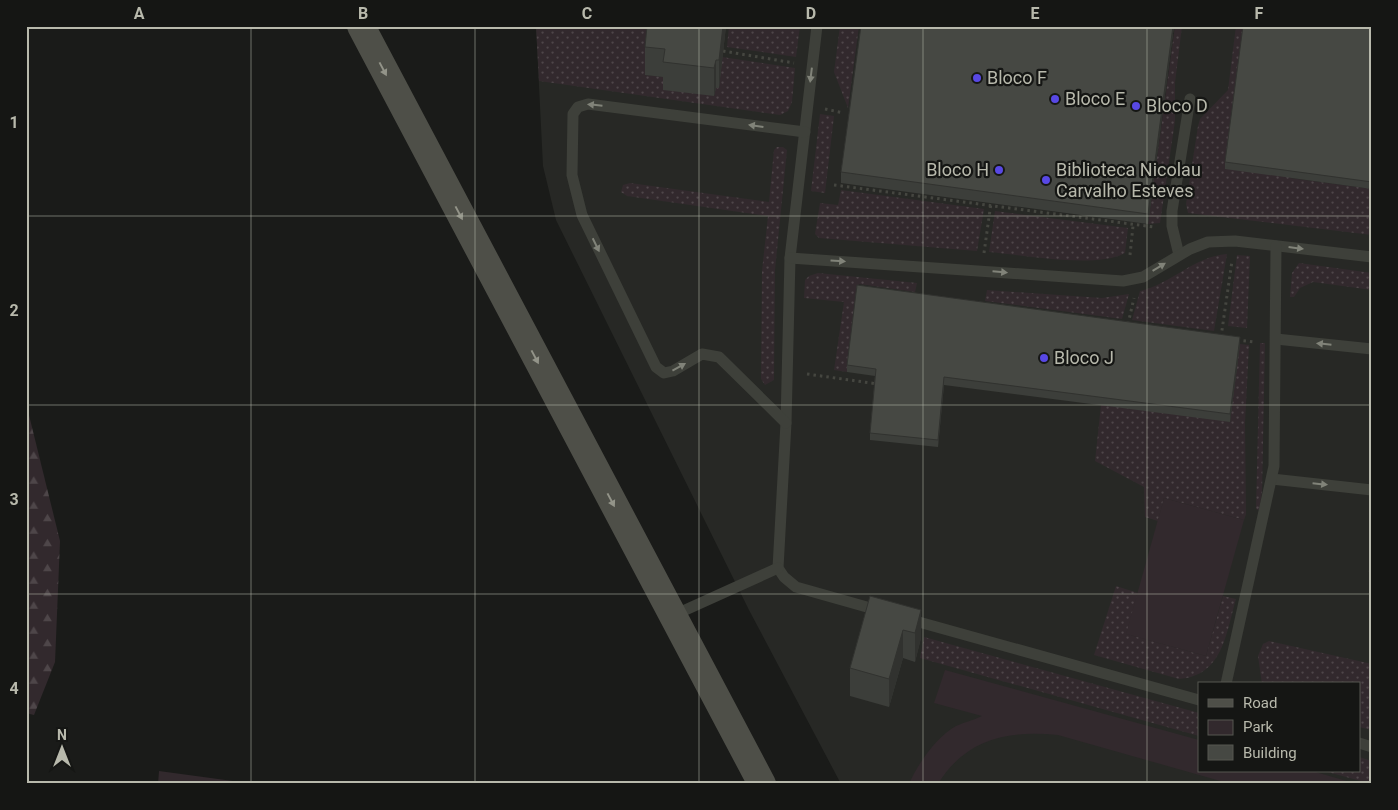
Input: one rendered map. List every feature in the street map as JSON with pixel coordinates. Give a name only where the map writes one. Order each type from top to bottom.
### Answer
[{"type":"street","points":[[361,26],[762,784]]},
{"type":"lane","points":[[817,26],[790,258],[786,423],[778,568],[784,578],[796,588],[1198,700]]},
{"type":"lane","points":[[1180,255],[1172,226],[1172,211],[1190,99]]},
{"type":"lane","points":[[786,423],[719,357],[702,354],[673,371],[664,373],[656,367],[582,215],[572,175],[573,114],[578,106],[588,104],[805,132]]},
{"type":"lane","points":[[790,258],[1123,281],[1143,277],[1180,255],[1208,242],[1235,241],[1372,257]]},
{"type":"lane","points":[[1226,682],[1272,479],[1276,443],[1276,246]]},
{"type":"lane","points":[[1276,339],[1372,349]]},
{"type":"lane","points":[[1272,479],[1372,490]]},
{"type":"lane","points":[[672,616],[778,568]]},
{"type":"lane","points":[[1360,743],[1372,747]]},
{"type":"path","points":[[723,52],[812,66]]},
{"type":"path","points":[[834,185],[991,205],[1133,226],[1153,228],[1172,226]]},
{"type":"path","points":[[983,256],[991,205]]},
{"type":"path","points":[[1130,255],[1133,226]]},
{"type":"path","points":[[1220,340],[1235,241]]},
{"type":"path","points":[[1127,325],[1135,293]]},
{"type":"path","points":[[1118,324],[1136,326]]},
{"type":"path","points":[[1211,336],[1220,340],[1254,342]]},
{"type":"path","points":[[787,371],[883,385]]},
{"type":"shaded area","points":[[536,26],[1372,26],[1372,784],[841,784],[749,610],[556,220],[543,166]]},
{"type":"green space","points":[[536,26],[664,26],[645,75],[665,77],[714,96],[722,57],[795,68],[792,102],[788,111],[780,115],[539,81]]},
{"type":"green space","points":[[729,26],[800,26],[796,57],[727,47]]},
{"type":"green space","points":[[840,26],[859,26],[848,108],[834,72]]},
{"type":"green space","points":[[1175,26],[1182,26],[1175,83],[1175,121],[1160,223],[1148,224]]},
{"type":"green space","points":[[1236,26],[1244,26],[1290,178],[1372,189],[1372,235],[1188,213],[1186,204],[1198,126],[1200,119],[1228,90]]},
{"type":"green space","points":[[820,114],[834,116],[825,193],[811,191]]},
{"type":"green space","points":[[777,147],[783,147],[787,150],[775,270],[774,380],[765,385],[761,379],[762,271],[768,216],[627,196],[621,192],[623,185],[630,183],[769,202],[774,150]]},
{"type":"green space","points":[[841,190],[984,209],[977,251],[819,238],[815,234],[820,203],[838,205]]},
{"type":"green space","points":[[995,211],[1128,228],[1125,253],[1113,258],[1079,261],[989,252]]},
{"type":"green space","points":[[1227,254],[1214,331],[1132,320],[1140,291],[1162,283],[1204,260]]},
{"type":"green space","points":[[1237,255],[1250,256],[1247,328],[1228,326]]},
{"type":"green space","points":[[1299,263],[1372,273],[1372,290],[1313,282],[1300,288],[1294,297],[1290,297],[1292,273]]},
{"type":"green space","points":[[818,273],[917,283],[915,292],[859,284],[847,372],[834,370],[844,302],[804,298],[805,280],[809,276]]},
{"type":"green space","points":[[987,290],[1102,298],[1129,294],[1122,319],[985,301]]},
{"type":"green space","points":[[1260,343],[1265,343],[1262,492],[1259,510],[1256,509]]},
{"type":"green space","points":[[1240,344],[1249,345],[1245,423],[1246,514],[1244,520],[1164,498],[1158,521],[1145,517],[1144,487],[1095,461],[1101,405]]},
{"type":"green space","points":[[26,403],[60,541],[55,662],[34,715],[26,713]]},
{"type":"green space","points":[[1164,498],[1244,520],[1206,656],[1126,634]]},
{"type":"green space","points":[[1116,586],[1138,593],[1127,634],[1206,656],[1223,596],[1236,599],[1225,638],[1214,661],[1205,670],[1194,676],[1179,679],[1094,655]]},
{"type":"green space","points":[[924,637],[1198,713],[1198,736],[920,658]]},
{"type":"green space","points":[[1269,641],[1372,664],[1372,730],[1360,727],[1360,682],[1262,682],[1258,656],[1263,644]]},
{"type":"green space","points":[[945,670],[1198,740],[1198,772],[1315,772],[1357,784],[1231,784],[1058,735],[1023,734],[990,740],[975,747],[949,768],[938,784],[909,784],[922,760],[942,737],[956,726],[982,716],[934,703]]},
{"type":"green space","points":[[1360,757],[1372,761],[1372,784],[1328,772],[1360,772]]},
{"type":"green space","points":[[159,771],[255,784],[158,784]]},
{"type":"building","points":[[647,26],[723,26],[719,60],[716,60],[714,68],[663,62],[665,49],[645,47]]},
{"type":"building","points":[[861,26],[1173,26],[1148,214],[841,172]]},
{"type":"building","points":[[1243,26],[1372,26],[1372,182],[1225,162]]},
{"type":"building","name":"Bloco J","points":[[857,285],[1240,337],[1230,414],[944,377],[938,440],[870,433],[876,369],[847,365]]},
{"type":"building","points":[[1372,555],[1372,572],[1369,572]]},
{"type":"building","points":[[870,596],[921,610],[915,633],[903,630],[889,679],[850,668]]},
{"type":"place","name":"Bloco F","points":[[977,78]]},
{"type":"place","name":"Bloco E","points":[[1055,99]]},
{"type":"place","name":"Bloco D","points":[[1136,106]]},
{"type":"place","name":"Bloco H","points":[[999,170]]},
{"type":"place","name":"Biblioteca Nicolau Carvalho Esteves","points":[[1046,180]]},
{"type":"place","name":"Bloco J","points":[[1044,358]]}]
